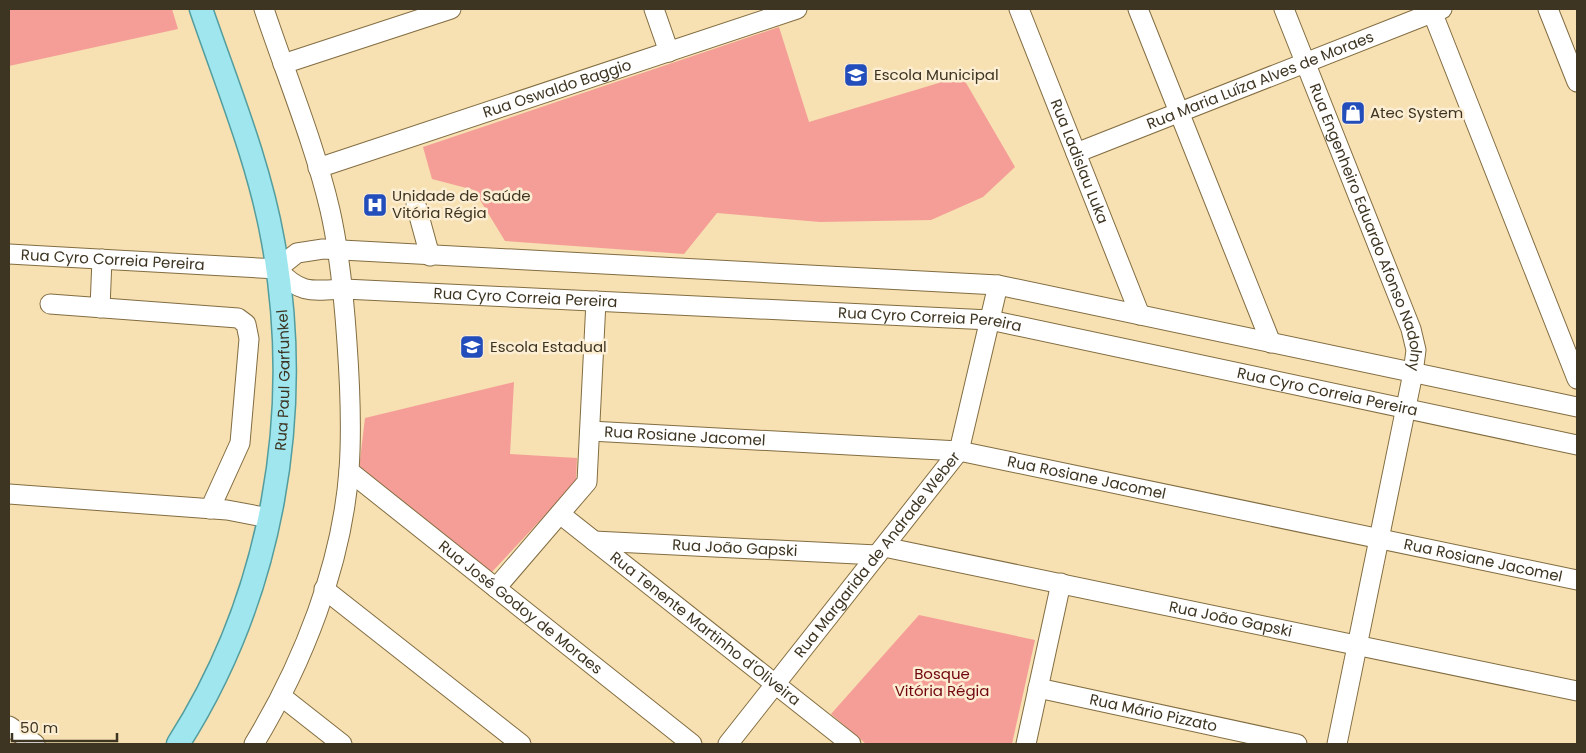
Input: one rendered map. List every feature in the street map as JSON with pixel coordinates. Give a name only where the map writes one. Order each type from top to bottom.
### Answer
[{"type":"main road","name":"Rua Paul Garfunkel","points":[[178,744],[208,692],[239,626],[250,593],[269,518],[280,456],[285,386],[284,331],[277,269],[259,185],[201,9]]},
{"type":"street","points":[[254,744],[280,696],[312,625],[324,589],[340,525],[349,471],[350,406],[344,289],[330,209],[264,9]]},
{"type":"street","points":[[283,64],[451,9]]},
{"type":"street","points":[[654,9],[669,52]]},
{"type":"street","name":"Rua Oswaldo Baggio","points":[[318,168],[797,9]]},
{"type":"street","name":"Rua Ladislau Luka","points":[[1019,9],[1140,315]]},
{"type":"street","points":[[1138,9],[1271,343]]},
{"type":"street","name":"Rua Engenheiro Eduardo Afonso Nadolny","points":[[1284,9],[1411,329],[1416,350],[1406,408],[1337,744]]},
{"type":"street","points":[[1548,9],[1577,82]]},
{"type":"street","points":[[1435,10],[1577,379]]},
{"type":"street","name":"Rua Maria Luíza Alves de Moraes","points":[[1076,153],[1306,63],[1435,10]]},
{"type":"street","points":[[416,206],[430,256]]},
{"type":"street","points":[[277,269],[297,253],[310,250],[998,285],[1577,407]]},
{"type":"street","name":"Rua Cyro Correia Pereira","points":[[9,254],[277,269],[288,281],[299,288],[312,290],[344,289],[990,320],[1577,445]]},
{"type":"street","points":[[100,308],[102,259]]},
{"type":"street","name":"Rua Margarida de Andrade Weber","points":[[728,744],[960,451],[998,285]]},
{"type":"street","points":[[496,588],[587,482],[596,301]]},
{"type":"street","points":[[50,304],[238,318],[246,324],[249,339],[240,443],[210,509]]},
{"type":"street","name":"Rua Rosiane Jacomel","points":[[590,431],[960,451],[1577,580]]},
{"type":"street","name":"Rua José Godoy de Moraes","points":[[349,471],[692,744]]},
{"type":"street","points":[[9,494],[210,509],[269,518]]},
{"type":"street","name":"Rua Tenente Martinho d'Oliveira","points":[[560,514],[850,744]]},
{"type":"street","name":"Rua João Gapski","points":[[594,541],[880,551],[1061,583],[1577,691]]},
{"type":"street","points":[[1026,744],[1061,583]]},
{"type":"street","points":[[324,589],[521,744]]},
{"type":"street","name":"Rua Mário Pizzato","points":[[1038,688],[1297,744]]},
{"type":"street","points":[[280,696],[342,744]]},
{"type":"street","points":[[9,726],[35,744]]},
{"type":"green space","points":[[9,9],[172,9],[178,29],[9,66]]},
{"type":"green space","points":[[779,27],[809,122],[962,76],[1015,167],[983,197],[931,220],[820,222],[717,213],[684,254],[505,241],[474,190],[432,179],[423,147]]},
{"type":"green space","points":[[514,382],[510,454],[577,458],[576,482],[491,573],[359,468],[365,418]]},
{"type":"green space","name":"Bosque Vitória Régia","points":[[919,615],[1035,640],[1012,744],[866,744],[831,714]]},
{"type":"place","name":"Escola Municipal","points":[[856,75]]},
{"type":"place","name":"Atec System","points":[[1353,113]]},
{"type":"place","name":"Unidade de Saúde Vitória Régia","points":[[375,205]]},
{"type":"place","name":"Escola Estadual","points":[[472,347]]}]
